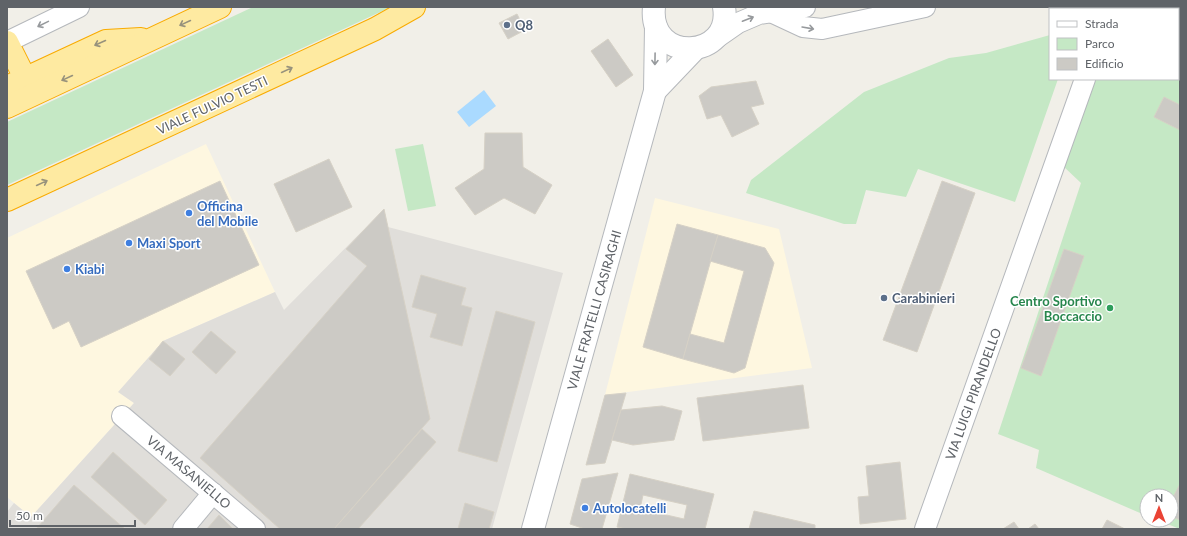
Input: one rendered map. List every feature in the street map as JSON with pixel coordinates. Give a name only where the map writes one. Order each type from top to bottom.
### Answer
[{"type":"highway","points":[[7,107],[220,7]]},
{"type":"highway","name":"VIALE FULVIO TESTI","points":[[7,200],[375,30],[414,7]]},
{"type":"highway","points":[[7,42],[16,83],[106,41],[153,39]]},
{"type":"street","points":[[7,42],[79,7]]},
{"type":"street","points":[[715,39],[722,28],[725,14],[724,7]]},
{"type":"street","points":[[655,17],[662,37],[672,45],[683,49],[695,49],[706,45],[738,22],[759,14],[805,7]]},
{"type":"street","points":[[773,12],[803,27],[822,30],[925,7]]},
{"type":"street","name":"VIALE FRATELLI CASIRAGHI","points":[[532,529],[655,91],[655,17]]},
{"type":"street","name":"VIALE FRATELLI CASIRAGHI","points":[[655,91],[695,49]]},
{"type":"street","name":"VIA LUIGI PIRANDELLO","points":[[924,529],[1085,80]]},
{"type":"street","name":"VIA MASANIELLO","points":[[122,416],[255,529]]},
{"type":"street","points":[[183,529],[213,493]]},
{"type":"shaded area","points":[[206,144],[275,292],[163,341],[119,392],[134,403],[31,517],[7,497],[7,238]]},
{"type":"shaded area","points":[[655,198],[779,229],[812,368],[605,395]]},
{"type":"shaded area","points":[[384,209],[388,227],[563,273],[492,529],[7,529],[7,512],[14,503],[31,517],[134,403],[118,392],[163,341],[275,292],[284,310]]},
{"type":"green space","points":[[253,7],[391,7],[7,185],[7,122]]},
{"type":"green space","name":"Centro Sportivo Boccaccio","points":[[1180,7],[1180,529],[1177,528],[1179,528],[1179,488],[1139,488],[1139,513],[1036,468],[1039,450],[998,434],[1081,183],[1063,166],[1095,80],[1179,80],[1179,8],[1129,8]]},
{"type":"green space","points":[[1049,35],[1049,80],[1058,80],[1015,202],[918,169],[906,197],[866,190],[856,224],[844,224],[746,193],[751,180],[864,92],[949,58],[986,53]]},
{"type":"green space","points":[[423,144],[436,206],[408,211],[395,149]]},
{"type":"water","points":[[484,90],[496,106],[469,127],[457,112]]},
{"type":"building","points":[[517,14],[525,30],[508,39],[499,23]]},
{"type":"building","points":[[608,39],[633,75],[616,87],[591,51]]},
{"type":"building","points":[[756,81],[764,104],[751,107],[759,124],[732,137],[721,115],[707,119],[699,96],[711,87]]},
{"type":"building","points":[[1164,97],[1180,105],[1180,130],[1154,117]]},
{"type":"building","points":[[485,133],[522,133],[523,167],[552,185],[535,214],[504,198],[475,215],[455,188],[484,169]]},
{"type":"building","points":[[329,159],[352,207],[296,232],[274,184]]},
{"type":"building","points":[[220,181],[259,265],[81,347],[69,321],[53,329],[26,271]]},
{"type":"building","points":[[942,181],[975,193],[917,352],[883,340]]},
{"type":"building","points":[[384,209],[430,419],[334,529],[280,529],[200,458],[367,266],[346,249]]},
{"type":"building","points":[[677,224],[718,235],[683,359],[643,347]]},
{"type":"building","points":[[718,235],[765,248],[774,263],[745,368],[734,373],[683,359],[690,334],[724,343],[744,271],[710,261]]},
{"type":"building","points":[[1064,249],[1084,256],[1041,376],[1021,368]]},
{"type":"building","points":[[421,275],[466,288],[461,305],[472,308],[462,346],[430,337],[437,314],[412,307]]},
{"type":"building","points":[[496,311],[535,322],[497,462],[458,451]]},
{"type":"building","points":[[211,331],[236,352],[216,374],[192,352]]},
{"type":"building","points":[[163,341],[185,359],[170,376],[149,359]]},
{"type":"building","points":[[803,385],[809,428],[703,441],[697,398]]},
{"type":"building","points":[[626,393],[605,463],[586,465],[605,395]]},
{"type":"building","points":[[662,406],[682,411],[674,440],[633,445],[612,440],[621,410]]},
{"type":"building","points":[[422,429],[436,442],[358,529],[334,529]]},
{"type":"building","points":[[113,452],[167,500],[145,525],[91,477]]},
{"type":"building","points":[[900,462],[906,519],[860,524],[858,497],[869,496],[866,466]]},
{"type":"building","points":[[618,473],[602,529],[585,529],[570,524],[582,479]]},
{"type":"building","points":[[630,474],[714,494],[705,529],[627,529],[617,527]],"holes":[[[643,495],[687,505],[684,519],[640,509]]]},
{"type":"building","points":[[1180,484],[1180,520],[1179,488]]},
{"type":"building","points":[[74,485],[125,529],[37,528]]},
{"type":"building","points":[[465,503],[494,512],[489,529],[458,529]]},
{"type":"building","points":[[754,511],[815,525],[815,529],[749,529]]},
{"type":"building","points":[[219,515],[233,529],[207,529]]},
{"type":"building","points":[[1107,520],[1125,529],[1102,529]]},
{"type":"building","points":[[1014,522],[1019,529],[1003,529]]},
{"type":"building","points":[[1035,524],[1039,529],[1028,529]]},
{"type":"place","name":"Q8","points":[[507,25]]},
{"type":"place","name":"Officina del Mobile","points":[[189,213]]},
{"type":"place","name":"Maxi Sport","points":[[129,243]]},
{"type":"place","name":"Kiabi","points":[[67,269]]},
{"type":"place","name":"Carabinieri","points":[[884,298]]},
{"type":"place","name":"Centro Sportivo Boccaccio","points":[[1110,308]]},
{"type":"place","name":"Autolocatelli","points":[[585,508]]}]
